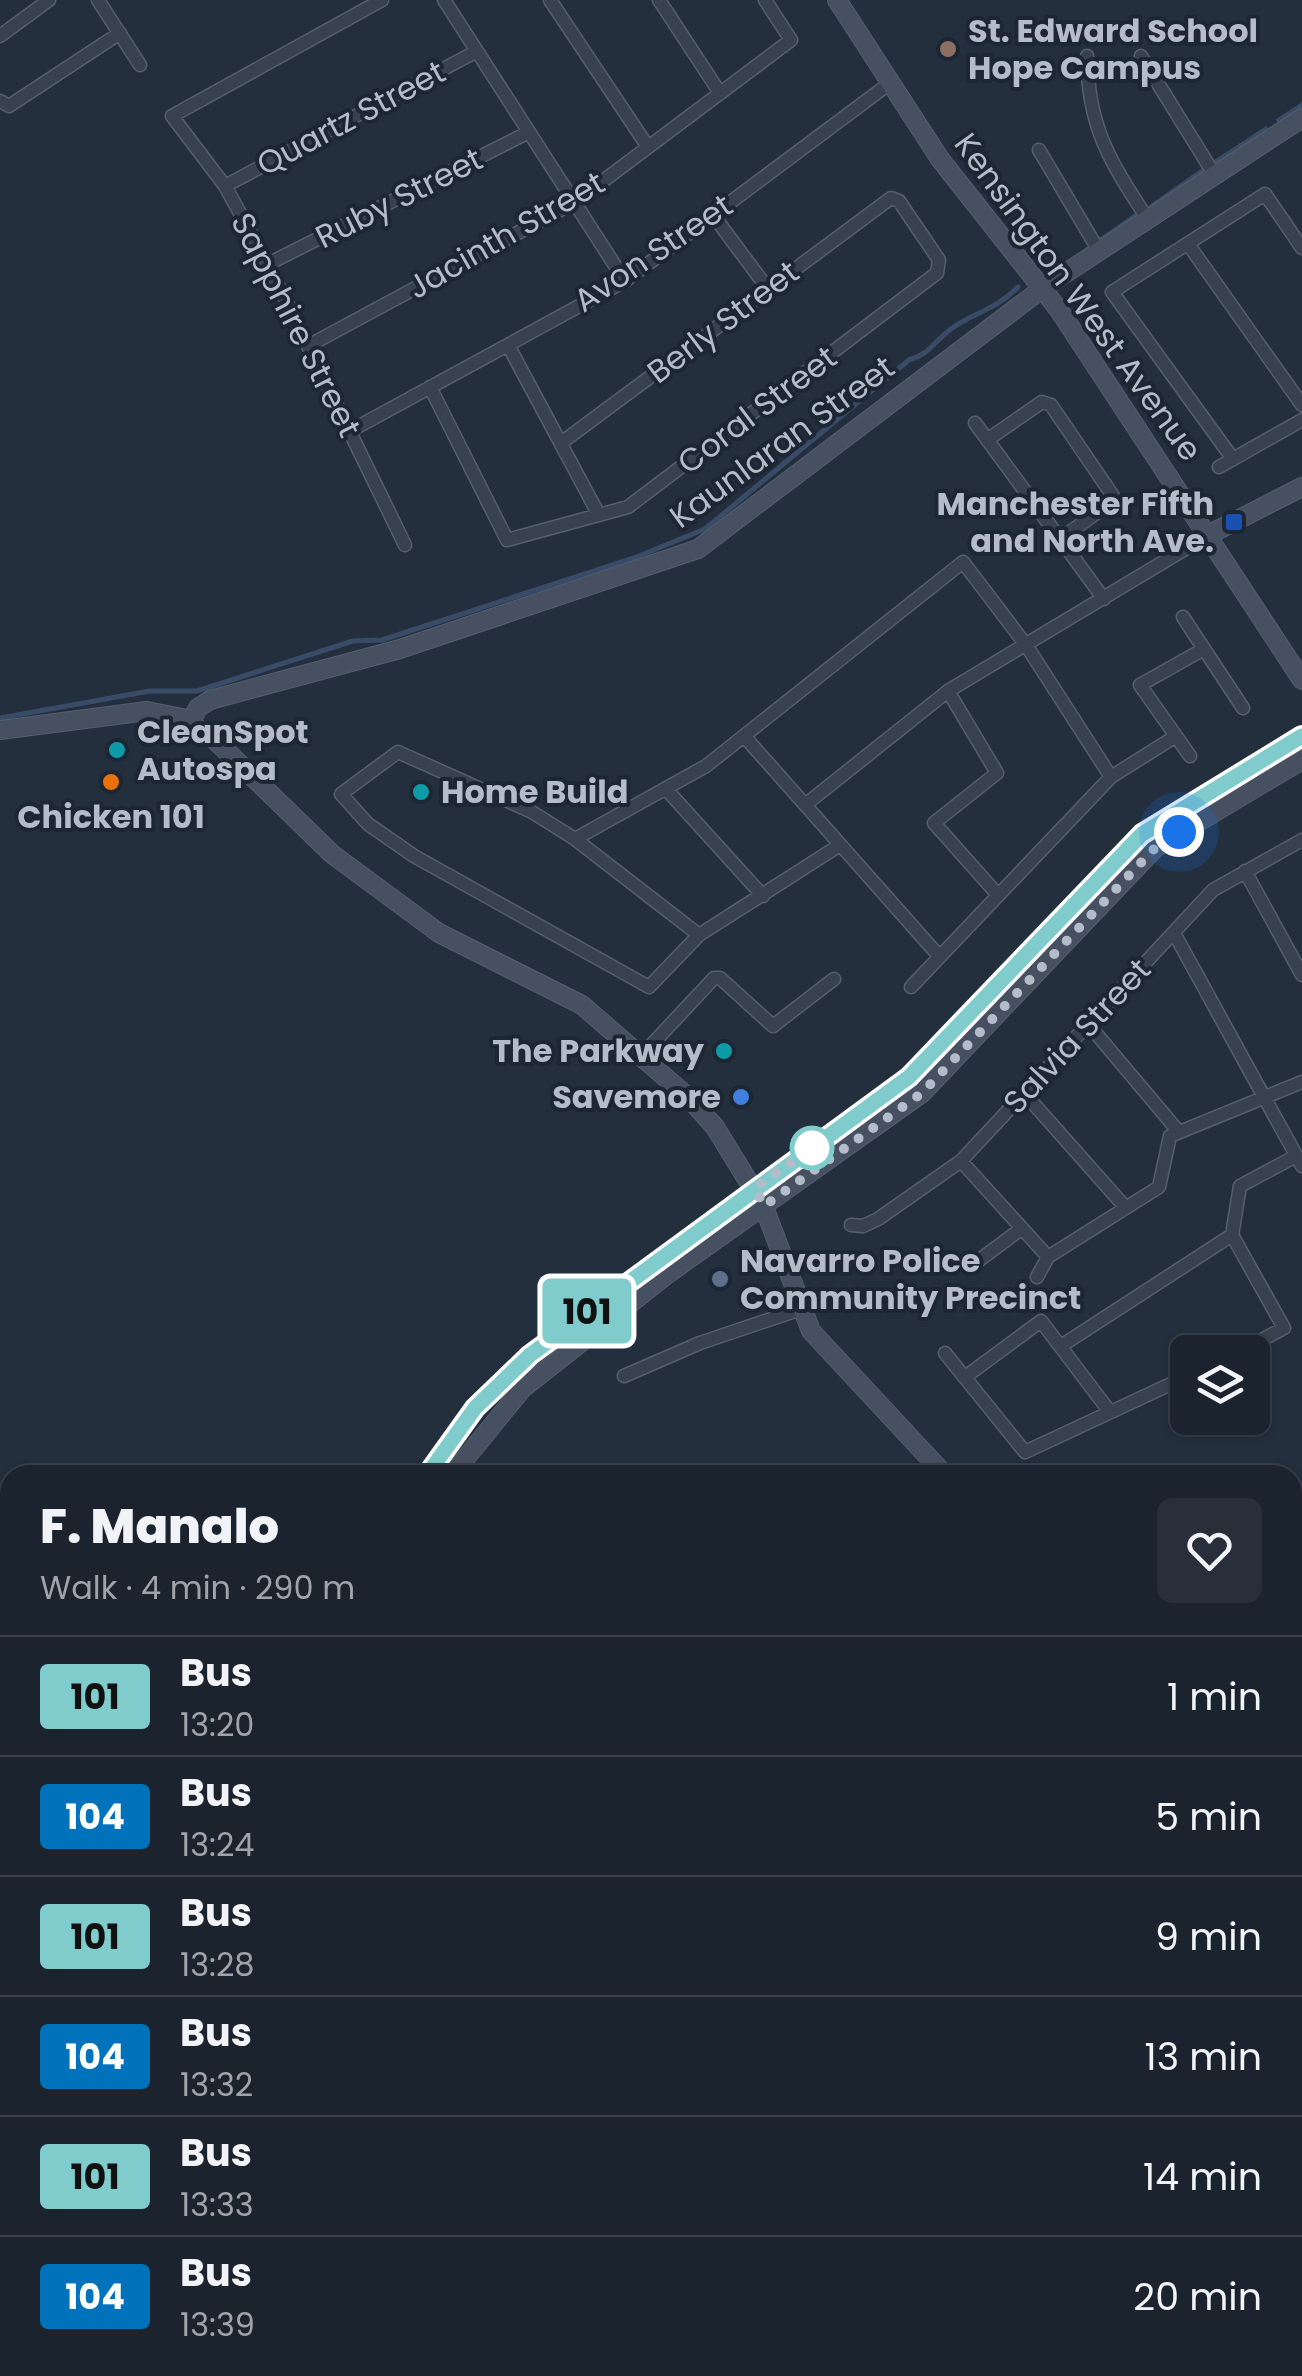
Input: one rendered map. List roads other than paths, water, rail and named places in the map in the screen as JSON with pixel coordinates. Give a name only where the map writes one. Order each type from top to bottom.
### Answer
[{"type":"street","points":[[0,36],[50,0]]},
{"type":"street","points":[[98,0],[140,65]]},
{"type":"street","name":"Sapphire Street","points":[[382,0],[172,116],[226,186],[405,545]]},
{"type":"street","points":[[444,0],[625,281]]},
{"type":"street","points":[[550,0],[648,147]]},
{"type":"street","points":[[659,0],[720,93]]},
{"type":"street","name":"Jacinth Street","points":[[308,346],[574,202],[791,40],[765,0]]},
{"type":"street","name":"Kensington West Avenue","points":[[837,0],[973,204],[1043,288],[1210,534],[1302,680]]},
{"type":"street","points":[[0,101],[9,106],[120,33]]},
{"type":"street","name":"Quartz Street","points":[[226,186],[477,51]]},
{"type":"street","points":[[1087,56],[1093,121],[1106,156],[1147,218]]},
{"type":"street","points":[[1141,56],[1214,174]]},
{"type":"street","name":"Avon Street","points":[[350,431],[625,281],[890,82]]},
{"type":"street","name":"Kaunlaran Street","points":[[190,722],[198,708],[210,700],[400,649],[698,549],[1043,288],[1302,118]]},
{"type":"street","name":"Ruby Street","points":[[268,264],[529,132]]},
{"type":"street","points":[[1039,150],[1099,251]]},
{"type":"street","points":[[1233,459],[1112,292],[1265,194],[1302,248]]},
{"type":"street","name":"Coral Street","points":[[430,387],[508,540],[628,506],[937,273],[939,260],[899,201],[886,201]]},
{"type":"street","name":"Berly Street","points":[[560,443],[886,201]]},
{"type":"street","points":[[714,214],[768,289]]},
{"type":"street","points":[[1188,244],[1302,406]]},
{"type":"street","points":[[508,345],[599,515]]},
{"type":"street","points":[[987,440],[1042,402],[1051,405],[1113,496],[1105,507],[1060,540]]},
{"type":"street","points":[[1219,466],[1302,420]]},
{"type":"street","points":[[975,423],[1104,599]]},
{"type":"street","points":[[805,805],[948,692],[1210,534],[1302,487]]},
{"type":"street","points":[[576,839],[666,788],[744,736],[964,562],[1026,646],[1111,777]]},
{"type":"street","points":[[1183,617],[1243,708]]},
{"type":"street","points":[[1190,756],[1140,685],[1204,648]]},
{"type":"street","points":[[948,692],[998,773],[934,823],[998,895]]},
{"type":"street","points":[[0,730],[147,711],[190,722],[214,740],[316,840],[368,882],[466,950],[582,1005],[642,1054],[715,1127],[764,1206],[801,1309],[821,1344],[936,1465]]},
{"type":"street","points":[[744,736],[940,956]]},
{"type":"street","points":[[910,988],[1111,777],[1176,736]]},
{"type":"street","points":[[434,1465],[475,1408],[530,1355],[909,1077],[1142,834],[1302,736]]},
{"type":"street","points":[[699,936],[576,839],[532,812],[398,752],[341,794],[368,824],[414,856],[649,987],[699,936],[840,845]]},
{"type":"street","points":[[460,1465],[522,1389],[669,1273],[922,1093],[1155,848],[1302,760]]},
{"type":"street","points":[[666,788],[763,896]]},
{"type":"street","name":"Salvia Street","points":[[850,1225],[863,1226],[878,1219],[961,1161],[1214,890],[1302,840]]},
{"type":"street","points":[[1246,871],[1302,975]]},
{"type":"street","points":[[1174,933],[1299,1161],[1240,1186],[1232,1235],[1284,1328],[1270,1335]]},
{"type":"street","points":[[642,1054],[714,978],[720,978],[773,1026],[834,979]]},
{"type":"street","points":[[1088,1024],[1179,1132]]},
{"type":"street","points":[[1037,1277],[1048,1258],[1159,1187],[1166,1142],[1179,1132],[1302,1082]]},
{"type":"street","points":[[1024,1093],[1126,1208]]},
{"type":"street","points":[[961,1161],[1048,1258]]},
{"type":"street","points":[[974,1264],[1022,1229]]},
{"type":"street","points":[[1061,1346],[1232,1235]]},
{"type":"street","points":[[624,1376],[700,1343],[801,1309]]},
{"type":"street","points":[[964,1378],[1041,1321],[1110,1412]]},
{"type":"street","points":[[946,1354],[1024,1452],[1170,1384]]},
{"type":"waterway","points":[[1279,120],[1302,105]]},
{"type":"waterway","points":[[1217,161],[1266,129]]},
{"type":"waterway","points":[[1152,206],[1202,171]]},
{"type":"waterway","points":[[1102,239],[1135,216]]},
{"type":"waterway","points":[[0,718],[150,691],[197,691],[353,641],[382,640],[634,558],[705,529],[909,360],[925,352],[954,326],[1018,287]]},
{"type":"place","name":"St. Edward School Hope Campus","points":[[948,49]]},
{"type":"place","name":"Manchester Fifth and North Ave.","points":[[1234,522]]},
{"type":"place","name":"CleanSpot Autospa","points":[[117,750]]},
{"type":"place","name":"Chicken 101","points":[[111,782]]},
{"type":"place","name":"Home Build","points":[[421,792]]},
{"type":"place","name":"The Parkway","points":[[724,1051]]},
{"type":"place","name":"Savemore","points":[[741,1097]]},
{"type":"place","name":"Navarro Police Community Precinct","points":[[720,1279]]}]
